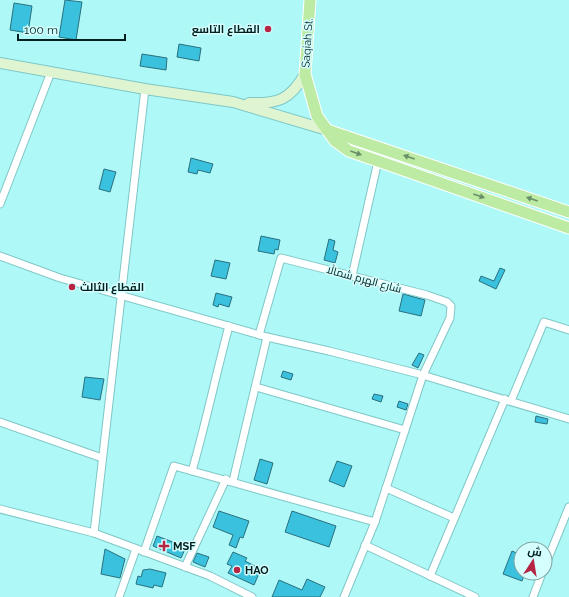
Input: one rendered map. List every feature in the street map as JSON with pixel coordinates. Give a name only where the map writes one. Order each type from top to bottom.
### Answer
[{"type":"main road","name":"Saqiah St.","points":[[310,0],[305,74],[317,116],[335,141],[349,151],[569,228]]},
{"type":"main road","points":[[0,63],[145,90],[233,102],[265,104],[290,96],[297,88],[305,74]]},
{"type":"main road","points":[[233,102],[326,130],[569,212]]},
{"type":"street","points":[[0,204],[51,72]]},
{"type":"street","points":[[94,533],[120,294],[145,90]]},
{"type":"street","points":[[352,276],[378,161]]},
{"type":"street","points":[[0,256],[60,278],[259,335],[329,350],[423,375],[569,420]]},
{"type":"street","name":"شارع الهرم شمالًا","points":[[259,335],[281,258],[427,295],[446,302],[451,306],[450,318],[423,375]]},
{"type":"street","points":[[430,576],[454,518],[544,322],[569,330]]},
{"type":"street","points":[[192,471],[208,415],[215,377],[229,326]]},
{"type":"street","points":[[185,567],[229,480],[256,387],[267,337]]},
{"type":"street","points":[[344,597],[375,522],[423,375]]},
{"type":"street","points":[[256,387],[405,430]]},
{"type":"street","points":[[0,422],[102,458]]},
{"type":"street","points":[[144,552],[174,466],[229,480],[375,522]]},
{"type":"street","points":[[386,488],[454,518]]},
{"type":"street","points":[[553,546],[569,507]]},
{"type":"street","points":[[0,509],[94,533],[210,576],[252,597]]},
{"type":"street","points":[[365,545],[475,597]]},
{"type":"street","points":[[119,597],[136,549]]},
{"type":"street","points":[[533,597],[539,581]]},
{"type":"building","points":[[65,0],[82,2],[76,40],[59,37]]},
{"type":"building","points":[[14,3],[32,6],[28,33],[10,30]]},
{"type":"building","points":[[179,44],[201,48],[199,61],[177,57]]},
{"type":"building","points":[[142,54],[167,58],[166,70],[140,66]]},
{"type":"building","points":[[191,158],[213,164],[210,173],[198,170],[197,174],[188,172]]},
{"type":"building","points":[[104,169],[116,172],[110,192],[99,189]]},
{"type":"building","points":[[261,236],[280,240],[278,250],[275,249],[274,254],[258,251]]},
{"type":"building","points":[[329,239],[335,241],[333,250],[338,252],[335,263],[324,260]]},
{"type":"building","points":[[215,260],[230,263],[226,279],[211,276]]},
{"type":"building","points":[[500,268],[505,270],[496,289],[479,281],[481,276],[494,281]]},
{"type":"building","points":[[216,293],[232,297],[229,307],[219,304],[218,307],[213,305]]},
{"type":"building","points":[[403,294],[425,300],[421,316],[399,311]]},
{"type":"building","points":[[419,353],[424,355],[418,368],[412,365]]},
{"type":"building","points":[[283,371],[293,374],[291,380],[281,377]]},
{"type":"building","points":[[85,377],[104,379],[100,400],[82,397]]},
{"type":"building","points":[[374,394],[383,396],[381,402],[372,399]]},
{"type":"building","points":[[399,401],[408,404],[406,410],[397,407]]},
{"type":"building","points":[[536,416],[548,419],[547,424],[535,422]]},
{"type":"building","points":[[260,459],[273,463],[267,484],[254,480]]},
{"type":"building","points":[[337,461],[352,466],[344,487],[329,481]]},
{"type":"building","points":[[219,511],[249,521],[243,538],[240,537],[236,548],[229,545],[233,535],[213,527]]},
{"type":"building","points":[[292,511],[336,526],[329,547],[285,532]]},
{"type":"building","points":[[157,536],[186,547],[181,558],[153,546]]},
{"type":"building","points":[[105,549],[125,559],[120,578],[101,574]]},
{"type":"building","points":[[512,551],[513,578],[503,574]]},
{"type":"building","name":"HAO","points":[[233,552],[247,558],[245,561],[261,569],[254,585],[228,573],[232,566],[227,564]]},
{"type":"building","points":[[197,553],[209,557],[205,567],[193,562]]},
{"type":"building","points":[[150,569],[166,573],[162,587],[154,585],[153,588],[136,584],[138,576],[141,577],[143,570]]},
{"type":"building","points":[[307,579],[325,587],[320,597],[272,597],[279,580],[302,590]]},
{"type":"place","name":"القطاع التاسع","points":[[268,29]]},
{"type":"place","name":"القطاع الثالث","points":[[72,287]]},
{"type":"place","name":"MSF","points":[[164,546]]},
{"type":"place","name":"HAO","points":[[237,570]]}]
